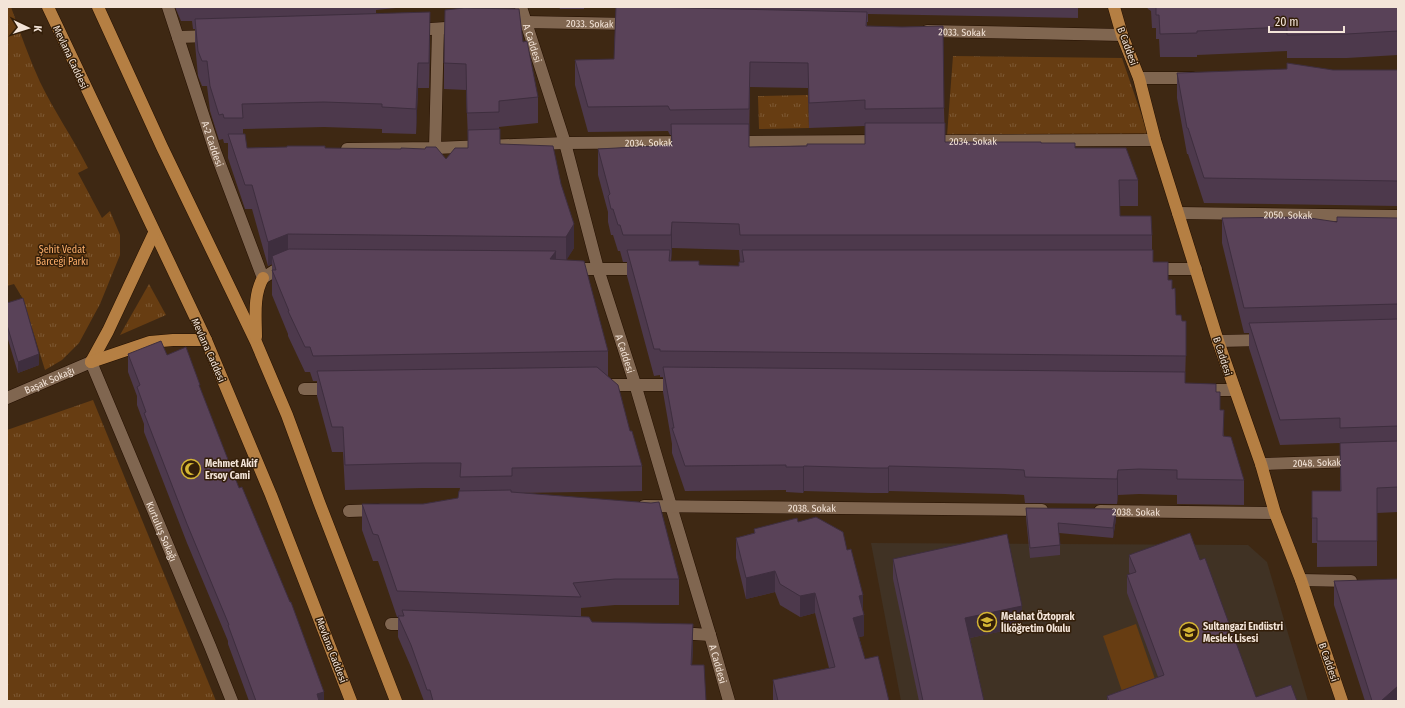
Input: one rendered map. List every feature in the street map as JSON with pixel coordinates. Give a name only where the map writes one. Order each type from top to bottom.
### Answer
[{"type":"main road","name":"Mevlana Caddesi","points":[[48,7],[206,340],[271,495],[351,701]]},
{"type":"main road","points":[[98,7],[165,153],[256,342],[287,415],[396,701]]},
{"type":"main road","name":"B Caddesi","points":[[1114,7],[1122,35],[1139,78],[1156,140],[1218,341],[1261,464],[1275,513],[1301,580],[1342,701]]},
{"type":"main road","points":[[91,362],[108,331],[154,233]]},
{"type":"main road","points":[[256,342],[256,306],[259,284],[263,278]]},
{"type":"main road","points":[[91,362],[150,342],[206,340]]},
{"type":"street","name":"A-2 Caddesi","points":[[168,7],[215,151],[263,278]]},
{"type":"street","name":"A Caddesi","points":[[521,7],[565,143],[598,269],[635,384],[729,701]]},
{"type":"street","name":"2033. Sokak","points":[[494,24],[525,22],[645,24]]},
{"type":"street","points":[[407,30],[470,26]]},
{"type":"street","points":[[435,148],[438,29]]},
{"type":"street","name":"2033. Sokak","points":[[915,30],[1122,35]]},
{"type":"street","points":[[178,37],[226,36]]},
{"type":"street","points":[[1139,78],[1202,78]]},
{"type":"street","name":"2034. Sokak","points":[[916,141],[1156,140]]},
{"type":"street","points":[[724,142],[892,141]]},
{"type":"street","name":"2034. Sokak","points":[[333,149],[435,148],[565,143],[700,142]]},
{"type":"street","points":[[215,151],[231,150]]},
{"type":"street","name":"2050. Sokak","points":[[1178,213],[1398,216]]},
{"type":"street","points":[[263,278],[274,271],[288,266],[296,266]]},
{"type":"street","points":[[558,268],[654,269]]},
{"type":"street","points":[[1140,269],[1196,269]]},
{"type":"street","points":[[1218,341],[1273,340]]},
{"type":"street","name":"Başak Sokağı","points":[[7,398],[91,362]]},
{"type":"street","name":"Kurtuluş Sokağı","points":[[91,362],[232,701]]},
{"type":"street","points":[[588,385],[691,385]]},
{"type":"street","points":[[304,389],[344,388]]},
{"type":"street","points":[[1187,390],[1235,390]]},
{"type":"street","name":"2048. Sokak","points":[[1261,464],[1368,460]]},
{"type":"street","name":"2038. Sokak","points":[[632,506],[1052,510]]},
{"type":"street","points":[[349,511],[388,510]]},
{"type":"street","name":"2038. Sokak","points":[[1092,511],[1275,513]]},
{"type":"street","points":[[1301,580],[1360,582]]},
{"type":"street","points":[[391,624],[423,625]]},
{"type":"street","points":[[662,633],[710,635]]},
{"type":"shaded area","points":[[871,543],[1248,545],[1267,562],[1308,701],[901,701]]},
{"type":"green space","name":"Şehit Vedat Barceği Parkı","points":[[7,7],[11,7],[40,82],[88,168],[78,173],[102,218],[110,211],[120,235],[120,255],[100,304],[79,343],[62,360],[45,370],[23,299],[14,284],[7,286]]},
{"type":"green space","points":[[953,56],[1122,58],[1148,134],[947,136]]},
{"type":"green space","points":[[808,95],[809,128],[759,129],[758,96]]},
{"type":"green space","points":[[149,284],[166,315],[120,335]]},
{"type":"green space","points":[[93,400],[216,701],[7,701],[7,430]]},
{"type":"green space","points":[[1136,624],[1158,688],[1125,700],[1103,636]]},
{"type":"building","points":[[616,7],[867,12],[866,26],[943,26],[944,108],[865,109],[865,100],[809,103],[808,63],[750,62],[749,109],[670,110],[668,106],[588,107],[575,60],[614,59]]},
{"type":"building","points":[[1156,7],[1398,7],[1398,31],[1287,35],[1287,27],[1160,34],[1159,15],[1156,15]]},
{"type":"building","points":[[464,8],[519,9],[523,42],[527,41],[538,97],[499,101],[499,112],[467,113],[466,64],[444,63],[445,10]]},
{"type":"building","points":[[430,12],[429,63],[418,63],[416,109],[382,107],[382,104],[324,102],[242,104],[243,118],[224,118],[223,114],[219,115],[210,86],[207,61],[202,61],[198,51],[195,19]]},
{"type":"building","points":[[1287,63],[1333,70],[1398,70],[1398,181],[1204,178],[1187,128],[1177,73],[1287,69]]},
{"type":"building","points":[[865,123],[945,123],[945,142],[1075,143],[1075,148],[1126,148],[1138,180],[1119,180],[1120,216],[1151,216],[1152,235],[740,235],[739,224],[672,222],[671,235],[623,235],[613,209],[611,209],[608,196],[610,194],[598,149],[672,145],[671,124],[749,124],[749,147],[807,146],[807,144],[865,144]]},
{"type":"building","points":[[500,129],[500,144],[553,146],[561,184],[574,224],[566,237],[288,234],[268,242],[252,185],[245,185],[228,134],[245,134],[247,148],[325,146],[325,148],[425,149],[426,147],[436,147],[446,159],[455,148],[468,148],[468,130]]},
{"type":"building","points":[[1303,217],[1337,222],[1337,217],[1398,218],[1398,304],[1244,308],[1222,218]]},
{"type":"building","points":[[289,249],[556,251],[550,259],[584,261],[608,351],[313,356],[310,347],[305,347],[288,311],[272,270],[276,270],[272,256]]},
{"type":"building","points":[[627,250],[670,250],[669,261],[699,261],[699,265],[739,266],[739,262],[744,262],[742,250],[1153,250],[1153,262],[1168,262],[1168,280],[1172,280],[1172,289],[1175,288],[1176,315],[1181,315],[1182,321],[1186,321],[1186,356],[660,351],[660,349],[654,349]]},
{"type":"building","points":[[23,298],[39,354],[18,362],[7,325],[7,303]]},
{"type":"building","points":[[1398,319],[1398,426],[1340,428],[1340,418],[1280,420],[1249,323]]},
{"type":"building","points":[[161,341],[167,355],[186,347],[199,385],[239,488],[242,487],[291,602],[324,692],[317,694],[319,701],[256,701],[229,625],[187,524],[144,413],[146,412],[137,387],[140,385],[128,354]]},
{"type":"building","points":[[597,367],[618,385],[630,431],[632,431],[642,466],[512,468],[512,476],[460,477],[461,463],[345,465],[343,427],[332,427],[317,371]]},
{"type":"building","points":[[663,367],[1185,372],[1185,383],[1216,384],[1216,392],[1220,392],[1220,410],[1224,410],[1223,436],[1231,437],[1244,480],[1177,479],[1177,470],[1139,469],[1118,470],[1117,479],[1025,477],[1024,470],[1005,469],[889,466],[888,468],[786,467],[786,465],[685,466],[672,428],[674,428]]},
{"type":"building","points":[[1398,441],[1398,487],[1377,488],[1377,541],[1317,541],[1317,518],[1312,518],[1312,491],[1341,491],[1340,443]]},
{"type":"building","points":[[511,490],[511,492],[651,503],[659,502],[679,579],[615,579],[573,583],[581,597],[397,591],[378,535],[373,534],[362,504],[423,504],[458,498],[459,491]]},
{"type":"building","points":[[1026,508],[1116,509],[1113,528],[1058,523],[1060,545],[1030,548]]},
{"type":"building","points":[[816,517],[843,532],[847,550],[851,549],[863,595],[859,596],[864,615],[853,618],[865,659],[878,656],[889,701],[778,701],[773,680],[835,667],[815,593],[800,596],[780,584],[775,571],[746,578],[736,538],[755,533],[754,529],[797,518],[798,522]]},
{"type":"building","points":[[1190,533],[1200,560],[1205,558],[1256,697],[1291,685],[1297,701],[1109,701],[1107,696],[1164,675],[1127,575],[1136,572],[1129,555]]},
{"type":"building","points":[[1007,534],[1022,606],[965,618],[984,701],[923,701],[893,559]]},
{"type":"building","points":[[1398,579],[1398,686],[1381,701],[1372,701],[1334,581]]},
{"type":"building","points":[[402,610],[589,617],[592,622],[693,624],[691,665],[704,665],[706,701],[433,701],[430,690],[427,690],[411,645],[398,616],[404,616]]},
{"type":"place","name":"Mehmet Akif Ersoy Cami","points":[[191,469]]},
{"type":"place","name":"Melahat Öztoprak İlköğretim Okulu","points":[[987,622]]},
{"type":"place","name":"Sultangazi Endüstri Meslek Lisesi","points":[[1189,632]]}]
